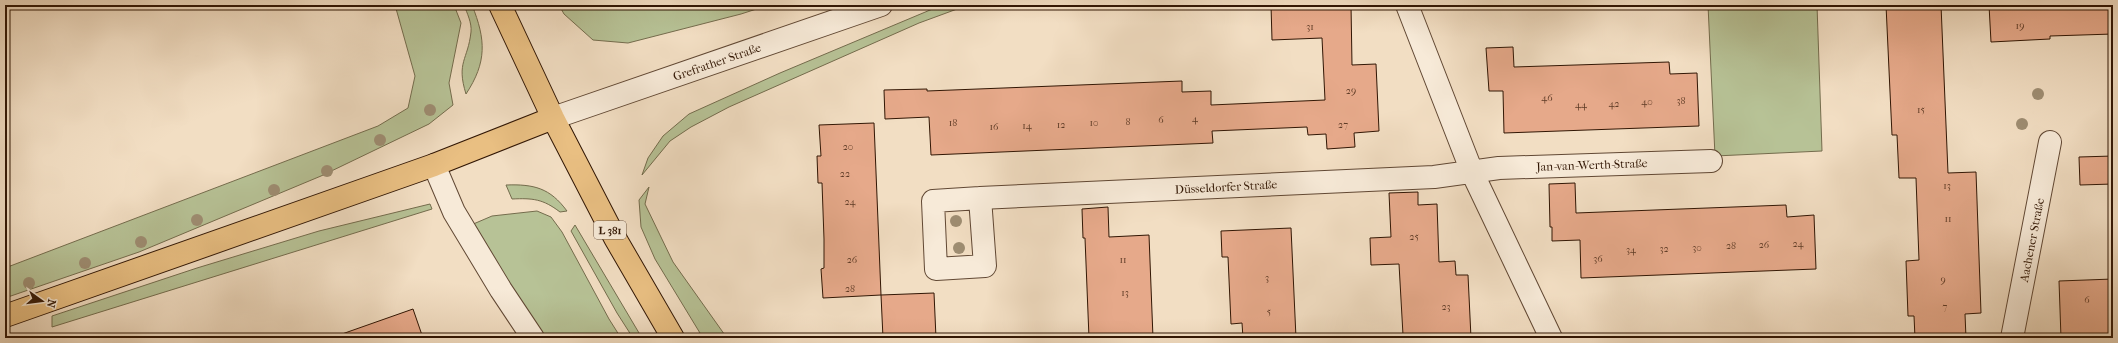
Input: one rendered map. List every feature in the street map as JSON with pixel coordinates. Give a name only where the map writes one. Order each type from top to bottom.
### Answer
[{"type":"main road","name":"L 381","points":[[500,5],[553,118],[615,238],[673,338]]},
{"type":"main road","points":[[5,316],[434,165],[553,118]]},
{"type":"street","name":"Grefrather Straße","points":[[553,118],[881,5]]},
{"type":"street","points":[[1407,5],[1472,172],[1551,338]]},
{"type":"street","name":"Aachener Straße","points":[[2012,338],[2050,142]]},
{"type":"street","name":"Jan-van-Werth-Straße","points":[[1472,172],[1499,168],[1711,161]]},
{"type":"street","points":[[434,165],[454,212],[501,290],[533,338]]},
{"type":"street","name":"Düsseldorfer Straße","points":[[980,198],[1434,177],[1472,172]]},
{"type":"green space","points":[[395,5],[454,5],[461,23],[449,83],[453,105],[429,124],[321,176],[139,252],[5,298],[5,268],[378,126],[408,108],[415,76]]},
{"type":"green space","points":[[464,5],[472,5],[477,18],[482,40],[481,61],[478,72],[466,94],[463,83],[462,68],[470,41],[471,25]]},
{"type":"green space","points":[[559,5],[769,5],[741,14],[628,43],[593,40],[564,14]]},
{"type":"green space","points":[[942,5],[968,5],[919,23],[729,107],[691,127],[670,141],[642,175],[648,158],[663,136],[689,114],[780,73]]},
{"type":"green space","points":[[1708,5],[1817,5],[1822,151],[1715,156]]},
{"type":"green space","points":[[506,185],[525,185],[541,189],[554,197],[567,211],[560,212],[548,204],[538,200],[512,199]]},
{"type":"green space","points":[[649,187],[645,204],[673,262],[727,338],[703,338],[655,259],[641,227],[639,200]]},
{"type":"green space","points":[[430,204],[432,209],[52,327],[52,316],[197,268],[319,231]]},
{"type":"green space","points":[[537,211],[551,217],[562,232],[609,319],[621,338],[542,338],[471,225],[492,216]]},
{"type":"green space","points":[[575,225],[642,338],[633,338],[617,313],[571,231]]},
{"type":"building","points":[[1271,5],[1351,5],[1352,65],[1376,64],[1379,131],[1354,133],[1355,147],[1327,149],[1326,134],[1308,135],[1307,127],[1212,131],[1213,143],[931,155],[929,117],[885,119],[884,90],[927,89],[927,91],[1182,81],[1182,92],[1211,91],[1211,105],[1325,100],[1322,38],[1272,40]]},
{"type":"building","points":[[1886,5],[1941,5],[1948,173],[1976,172],[1981,313],[1965,314],[1966,338],[1915,338],[1914,316],[1908,316],[1906,261],[1919,260],[1916,178],[1899,178],[1897,135],[1892,135]]},
{"type":"building","points":[[1989,5],[2113,5],[2113,34],[2050,36],[2050,39],[1991,42]]},
{"type":"building","points":[[1513,47],[1514,67],[1669,62],[1670,74],[1697,73],[1699,126],[1504,133],[1503,91],[1489,91],[1486,48]]},
{"type":"building","points":[[874,123],[881,295],[823,298],[821,269],[824,268],[822,183],[818,183],[817,156],[821,156],[819,125]]},
{"type":"building","points":[[2113,156],[2113,184],[2080,185],[2079,157]]},
{"type":"building","points":[[1575,183],[1576,213],[1786,205],[1787,217],[1814,215],[1816,269],[1581,278],[1580,240],[1552,241],[1552,227],[1550,227],[1549,184]]},
{"type":"building","points":[[1418,192],[1418,205],[1437,204],[1439,262],[1455,261],[1456,275],[1468,275],[1471,338],[1425,338],[1425,334],[1403,335],[1399,264],[1371,265],[1370,238],[1391,237],[1389,193]]},
{"type":"building","points":[[1108,207],[1109,237],[1149,235],[1153,338],[1089,338],[1085,238],[1083,238],[1082,209]]},
{"type":"building","points":[[1291,228],[1296,338],[1243,338],[1242,323],[1231,324],[1228,257],[1222,257],[1221,231]]},
{"type":"building","points":[[2113,279],[2113,338],[2061,338],[2059,281]]},
{"type":"building","points":[[934,293],[936,338],[883,338],[881,295]]},
{"type":"building","points":[[413,309],[423,338],[342,338],[342,334]]}]
